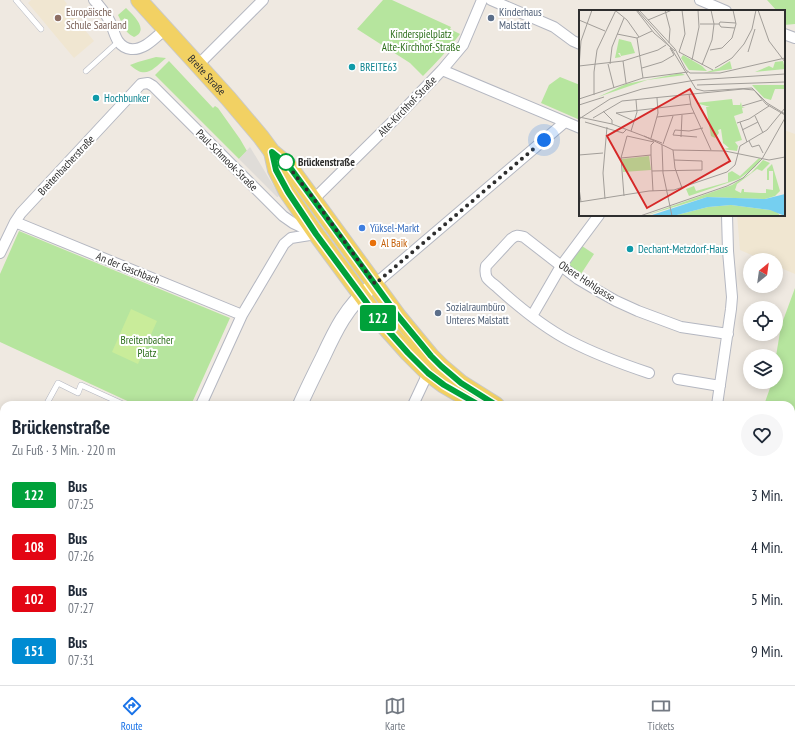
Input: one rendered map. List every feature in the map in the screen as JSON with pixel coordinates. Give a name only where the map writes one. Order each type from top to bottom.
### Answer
[{"type":"main road","name":"Breite Straße","points":[[139,0],[233,103],[272,152],[289,166],[406,326],[431,356],[461,383],[490,401]]},
{"type":"main road","name":"Breite Straße","points":[[272,152],[276,170],[284,186],[316,234],[384,326],[428,373],[444,385],[472,401]]},
{"type":"main road","points":[[302,401],[335,332],[348,311],[361,295],[375,284]]},
{"type":"street","points":[[94,0],[109,19],[119,41],[130,50],[138,49],[146,45],[166,29]]},
{"type":"street","name":"Alte-Kirchhof-Straße","points":[[314,199],[442,70],[463,45],[482,0]]},
{"type":"street","points":[[491,0],[554,27],[579,44]]},
{"type":"street","points":[[700,0],[724,10]]},
{"type":"street","points":[[198,65],[259,1]]},
{"type":"street","points":[[785,34],[795,38]]},
{"type":"street","points":[[442,70],[579,128]]},
{"type":"street","name":"Paul-Schmook-Straße","points":[[141,84],[148,83],[153,86],[288,221],[316,234]]},
{"type":"street","name":"Breitenbacherstraße","points":[[0,253],[21,213],[141,84]]},
{"type":"street","points":[[375,284],[565,122]]},
{"type":"street","points":[[597,216],[561,266],[532,316],[569,340],[626,366],[649,373]]},
{"type":"street","points":[[718,401],[732,297],[727,216]]},
{"type":"street","name":"An der Gaschbach","points":[[15,222],[242,315]]},
{"type":"street","points":[[203,401],[242,315],[284,244],[291,238],[316,234]]},
{"type":"street","name":"Obere Hohlgasse","points":[[532,316],[504,294],[487,278],[485,272],[486,266],[511,239],[519,235],[524,237],[578,278],[616,301],[638,311],[681,326],[728,334]]},
{"type":"street","points":[[415,401],[428,373]]},
{"type":"street","points":[[678,379],[720,386]]},
{"type":"lane","points":[[16,0],[41,29]]},
{"type":"lane","points":[[86,71],[119,41]]},
{"type":"lane","points":[[48,401],[58,383],[78,393],[81,385],[116,401]]},
{"type":"shaded area","name":"Europäische Schule Saarland","points":[[31,0],[64,0],[67,4],[65,6],[94,41],[74,58],[28,3]]},
{"type":"shaded area","points":[[785,130],[795,134],[795,274],[783,269],[783,253],[747,253],[740,250],[737,216],[785,216]]},
{"type":"shaded area","points":[[250,147],[279,195],[278,197],[239,159]]},
{"type":"green space","name":"Kinderspielplatz Alte-Kirchhof-Straße","points":[[383,0],[392,0],[451,27],[450,29],[460,34],[423,76],[410,63],[357,29]]},
{"type":"green space","points":[[767,0],[795,0],[795,24],[785,25],[785,10],[776,10]]},
{"type":"green space","points":[[126,8],[139,22],[139,34],[134,37],[127,32],[123,25],[127,22],[125,18],[121,21],[118,15]]},
{"type":"green space","points":[[156,57],[166,58],[149,71],[141,72],[130,65],[138,62]]},
{"type":"green space","points":[[169,61],[213,108],[215,106],[218,108],[247,151],[239,159],[155,75]]},
{"type":"green space","points":[[560,77],[579,85],[579,120],[541,103],[549,85]]},
{"type":"green space","name":"Breitenbacher Platz","points":[[19,231],[230,318],[193,401],[127,401],[0,342],[0,274]]},
{"type":"green space","points":[[582,246],[594,254],[581,274],[568,265]]},
{"type":"green space","points":[[795,288],[795,401],[765,401],[770,389],[783,389],[783,349],[777,349],[778,341],[783,341],[783,321]]},
{"type":"green space","points":[[131,309],[157,321],[138,364],[112,352]]},
{"type":"bus line","name":"122","points":[[472,401],[444,385],[428,373],[384,326],[316,234],[284,186],[276,170],[272,152],[289,166],[398,316],[431,356],[461,383],[489,401]]},
{"type":"place","name":"Europäische Schule Saarland","points":[[58,18]]},
{"type":"place","name":"Kinderhaus Malstatt","points":[[491,18]]},
{"type":"place","name":"BREITE63","points":[[352,67]]},
{"type":"place","name":"Hochbunker","points":[[96,98]]},
{"type":"place","name":"Brückenstraße","points":[[286,162]]},
{"type":"place","name":"Yüksel-Markt","points":[[362,228]]},
{"type":"place","name":"Al Baik","points":[[373,243]]},
{"type":"place","name":"Dechant-Metzdorf-Haus","points":[[630,249]]},
{"type":"place","name":"Sozialraumbüro Unteres Malstatt","points":[[438,313]]},
{"type":"route","points":[[286,162],[375,284],[544,140]]}]
